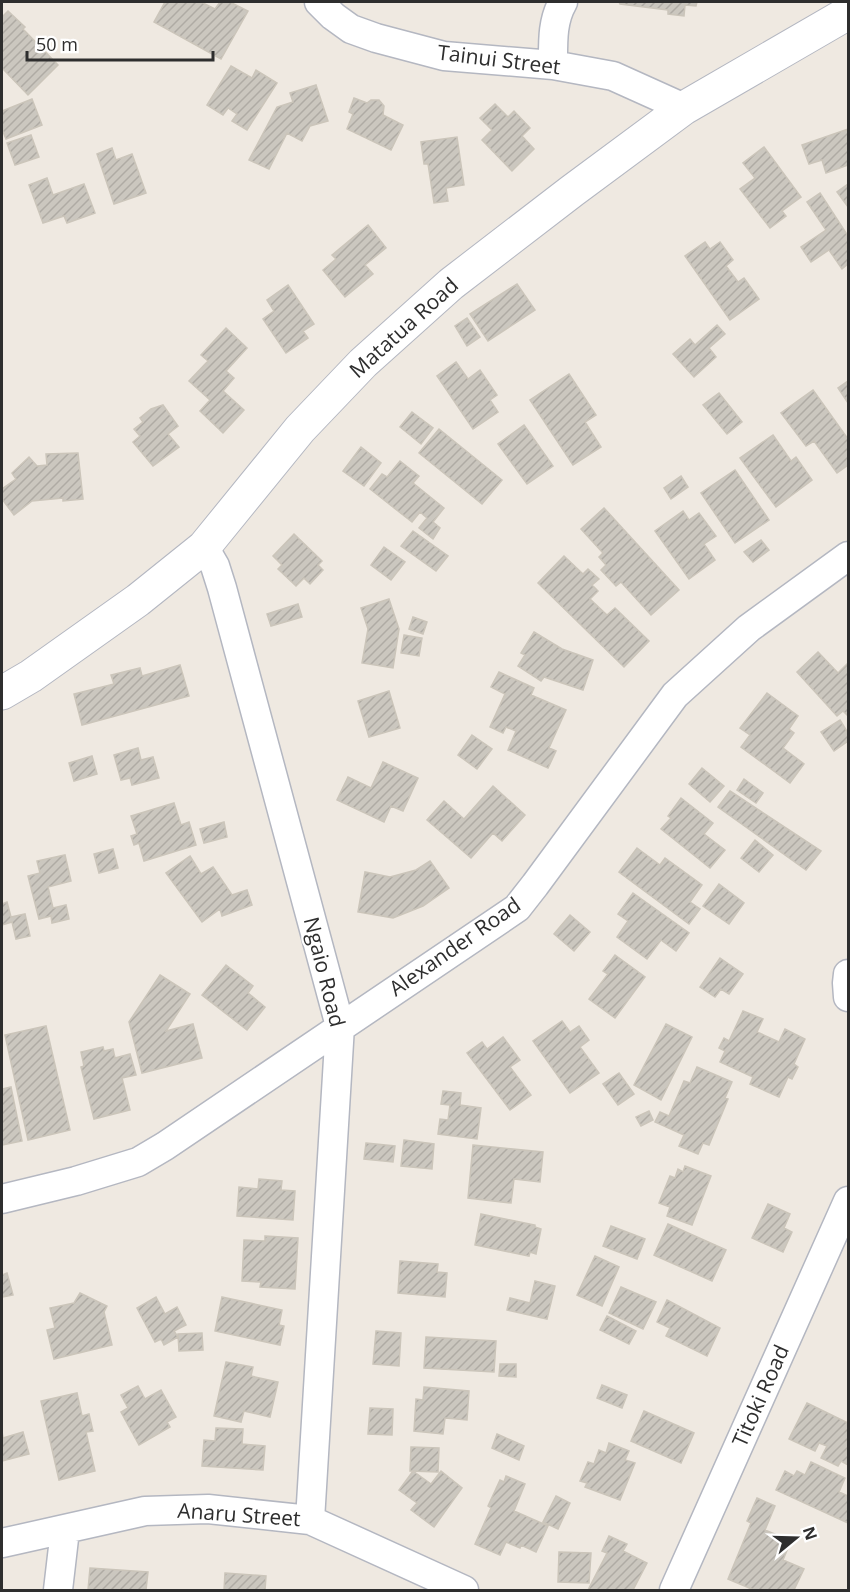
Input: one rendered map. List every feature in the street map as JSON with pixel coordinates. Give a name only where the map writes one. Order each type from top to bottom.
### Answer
[{"type":"main road","name":"Matatua Road","points":[[2,693],[31,676],[138,600],[204,547],[300,429],[363,363],[451,284],[684,108],[849,13]]},
{"type":"street","name":"Tainui Street","points":[[319,2],[351,29],[376,38],[444,56],[553,65],[614,76],[684,108]]},
{"type":"street","points":[[553,65],[553,28],[556,13],[563,2]]},
{"type":"street","name":"Ngaio Road","points":[[204,547],[215,566],[222,588],[340,1026],[310,1520]]},
{"type":"street","name":"Alexander Road","points":[[2,1199],[76,1181],[138,1162],[517,908],[675,694],[748,628],[849,556]]},
{"type":"street","points":[[849,974],[847,982],[849,997]]},
{"type":"street","name":"Titoki Road","points":[[674,1590],[849,1202]]},
{"type":"street","name":"Anaru Street","points":[[2,1543],[146,1511],[208,1509],[310,1520],[464,1590]]},
{"type":"street","points":[[58,1590],[65,1530]]},
{"type":"building","points":[[165,2],[201,2],[215,9],[220,2],[230,2],[248,11],[221,59],[154,22]]},
{"type":"building","points":[[619,2],[697,2],[696,6],[685,5],[684,16],[668,14],[668,10],[620,4]]},
{"type":"building","points":[[8,11],[58,65],[28,95],[2,68],[2,17]]},
{"type":"building","points":[[231,66],[252,78],[256,70],[277,83],[247,130],[232,121],[237,114],[228,108],[223,115],[207,105]]},
{"type":"building","points":[[316,85],[328,121],[310,126],[302,141],[287,133],[269,169],[249,160],[277,107],[293,102],[290,93]]},
{"type":"building","points":[[354,98],[367,103],[371,100],[379,100],[384,106],[383,115],[403,125],[391,150],[347,129],[353,114],[349,112]]},
{"type":"building","points":[[32,99],[42,125],[6,139],[2,129],[2,111]]},
{"type":"building","points":[[495,104],[508,117],[514,111],[530,128],[522,136],[534,149],[512,171],[482,140],[492,130],[480,118]]},
{"type":"building","points":[[848,129],[848,165],[826,173],[822,160],[809,164],[802,145]]},
{"type":"building","points":[[31,135],[39,157],[15,165],[7,143]]},
{"type":"building","points":[[457,137],[464,185],[446,188],[448,201],[434,203],[428,164],[424,164],[421,142]]},
{"type":"building","points":[[764,147],[801,197],[782,211],[786,216],[770,228],[740,189],[755,178],[743,163]]},
{"type":"building","points":[[112,148],[116,160],[132,154],[146,193],[114,204],[97,154]]},
{"type":"building","points":[[47,178],[53,195],[84,184],[95,213],[67,223],[64,216],[43,223],[29,185]]},
{"type":"building","points":[[848,184],[848,207],[837,192]]},
{"type":"building","points":[[820,193],[848,236],[846,246],[848,264],[842,269],[829,250],[811,262],[801,247],[826,230],[807,202]]},
{"type":"building","points":[[368,225],[386,248],[365,265],[373,274],[345,297],[323,270],[336,259],[332,255]]},
{"type":"building","points":[[705,242],[710,249],[720,242],[733,260],[726,266],[738,282],[744,278],[759,299],[730,320],[685,256]]},
{"type":"building","points":[[517,284],[535,310],[488,341],[470,314]]},
{"type":"building","points":[[288,285],[314,324],[303,331],[308,338],[286,353],[263,319],[274,311],[267,300]]},
{"type":"building","points":[[467,318],[480,337],[467,346],[455,326]]},
{"type":"building","points":[[717,325],[725,334],[709,348],[716,357],[694,377],[673,354],[690,339],[695,345]]},
{"type":"building","points":[[226,328],[247,348],[226,371],[234,378],[223,391],[244,410],[223,433],[200,411],[210,400],[189,381],[208,361],[201,355]]},
{"type":"building","points":[[456,362],[468,379],[480,370],[497,395],[490,400],[498,412],[473,429],[437,376]]},
{"type":"building","points":[[569,374],[596,415],[585,422],[601,447],[573,465],[530,400]]},
{"type":"building","points":[[848,381],[848,403],[838,388]]},
{"type":"building","points":[[813,390],[848,439],[848,465],[837,473],[814,441],[806,446],[781,413]]},
{"type":"building","points":[[719,393],[742,422],[727,434],[703,405]]},
{"type":"building","points":[[163,405],[178,426],[168,434],[179,447],[153,466],[133,442],[140,436],[134,429],[143,422],[140,418],[151,409]]},
{"type":"building","points":[[412,412],[433,428],[421,444],[400,427]]},
{"type":"building","points":[[524,425],[553,466],[527,484],[498,444]]},
{"type":"building","points":[[439,429],[502,480],[482,504],[419,453]]},
{"type":"building","points":[[773,435],[791,461],[796,457],[812,480],[776,507],[740,458]]},
{"type":"building","points":[[361,447],[381,463],[364,486],[343,471]]},
{"type":"building","points":[[78,453],[83,499],[32,501],[14,515],[2,499],[2,489],[16,479],[12,473],[29,457],[37,466],[47,465],[46,454]]},
{"type":"building","points":[[400,461],[419,476],[413,483],[444,508],[433,522],[440,528],[433,539],[419,528],[427,518],[420,512],[412,522],[370,489],[382,474],[387,477]]},
{"type":"building","points":[[735,470],[769,520],[735,543],[701,493]]},
{"type":"building","points":[[681,476],[688,487],[671,499],[664,488]]},
{"type":"building","points":[[604,508],[679,590],[651,615],[621,582],[616,586],[601,570],[606,565],[599,557],[603,553],[581,529]]},
{"type":"building","points":[[683,511],[689,520],[699,513],[716,536],[704,544],[715,560],[689,579],[655,531]]},
{"type":"building","points":[[413,531],[448,556],[436,571],[401,546]]},
{"type":"building","points":[[294,534],[322,561],[318,565],[323,570],[310,584],[304,578],[296,586],[278,569],[282,565],[273,556]]},
{"type":"building","points":[[761,540],[769,550],[753,562],[744,552]]},
{"type":"building","points":[[384,547],[405,562],[391,580],[371,565]]},
{"type":"building","points":[[564,556],[583,574],[588,569],[599,579],[592,585],[598,591],[590,599],[607,615],[615,608],[649,641],[624,667],[538,583]]},
{"type":"building","points":[[389,599],[399,629],[393,668],[362,663],[368,629],[361,608]]},
{"type":"building","points":[[298,604],[302,617],[271,626],[267,614]]},
{"type":"building","points":[[413,617],[427,622],[423,634],[409,629]]},
{"type":"building","points":[[534,632],[562,649],[593,660],[583,690],[544,677],[541,681],[518,666],[525,655],[521,653]]},
{"type":"building","points":[[404,635],[422,638],[419,656],[401,653]]},
{"type":"building","points":[[818,652],[838,673],[848,663],[848,716],[843,711],[837,716],[797,672]]},
{"type":"building","points":[[180,665],[189,696],[82,725],[74,694],[114,684],[111,675],[140,668],[142,676]]},
{"type":"building","points":[[499,672],[534,688],[531,695],[566,710],[549,748],[556,751],[548,768],[508,750],[516,731],[506,727],[503,733],[490,727],[505,694],[491,687]]},
{"type":"building","points":[[389,691],[400,728],[369,737],[358,701]]},
{"type":"building","points":[[767,693],[798,716],[789,729],[794,733],[783,748],[804,764],[790,783],[741,747],[750,735],[740,728]]},
{"type":"building","points":[[840,720],[848,733],[848,741],[834,751],[821,732]]},
{"type":"building","points":[[472,735],[492,749],[477,769],[458,755]]},
{"type":"building","points":[[138,748],[141,760],[153,757],[159,778],[132,785],[130,778],[121,780],[114,755]]},
{"type":"building","points":[[92,756],[97,774],[74,781],[69,763]]},
{"type":"building","points":[[383,762],[418,778],[403,811],[391,806],[384,822],[337,800],[348,777],[371,788]]},
{"type":"building","points":[[702,768],[724,786],[710,802],[689,784]]},
{"type":"building","points":[[744,779],[763,793],[756,803],[737,790]]},
{"type":"building","points":[[493,786],[525,815],[502,841],[493,833],[471,858],[427,820],[444,801],[464,819]]},
{"type":"building","points":[[730,791],[821,851],[806,870],[718,807]]},
{"type":"building","points":[[681,798],[713,823],[704,834],[725,850],[710,868],[661,829],[671,818],[668,816]]},
{"type":"building","points":[[174,803],[181,825],[189,822],[196,845],[144,861],[139,843],[134,845],[131,836],[137,834],[131,816]]},
{"type":"building","points":[[224,822],[227,837],[204,843],[200,829]]},
{"type":"building","points":[[755,840],[773,855],[759,872],[741,858]]},
{"type":"building","points":[[637,848],[660,865],[665,858],[702,885],[690,902],[700,909],[689,924],[619,872]]},
{"type":"building","points":[[113,849],[118,868],[99,873],[94,854]]},
{"type":"building","points":[[65,855],[71,881],[48,887],[53,908],[66,905],[69,919],[52,923],[51,916],[39,919],[28,876],[40,873],[37,861]]},
{"type":"building","points":[[190,856],[201,874],[213,867],[232,895],[247,890],[252,905],[222,916],[220,909],[202,922],[166,873]]},
{"type":"building","points":[[430,861],[449,888],[423,906],[393,918],[358,912],[365,872],[390,877],[416,870]]},
{"type":"building","points":[[719,884],[744,903],[729,924],[703,906]]},
{"type":"building","points":[[633,893],[689,933],[676,951],[661,940],[647,959],[617,937],[628,921],[618,914]]},
{"type":"building","points":[[7,902],[11,917],[25,914],[30,936],[16,939],[12,922],[2,925],[2,904]]},
{"type":"building","points":[[570,915],[590,932],[574,951],[554,934]]},
{"type":"building","points":[[615,955],[645,977],[615,1018],[589,999],[608,974],[603,971]]},
{"type":"building","points":[[720,958],[743,974],[729,994],[721,989],[715,997],[700,987]]},
{"type":"building","points":[[226,965],[253,986],[248,993],[265,1007],[247,1030],[202,995]]},
{"type":"building","points":[[160,975],[190,994],[166,1031],[193,1024],[202,1058],[142,1073],[129,1022]]},
{"type":"building","points":[[743,1011],[763,1019],[757,1032],[779,1042],[785,1029],[805,1039],[794,1064],[798,1067],[792,1079],[788,1077],[779,1097],[750,1084],[753,1077],[720,1062],[725,1051],[719,1048],[724,1038],[729,1041]]},
{"type":"building","points":[[562,1021],[570,1032],[579,1026],[589,1040],[580,1047],[599,1073],[570,1093],[533,1041]]},
{"type":"building","points":[[666,1024],[692,1037],[661,1100],[634,1085]]},
{"type":"building","points":[[46,1026],[70,1130],[28,1140],[5,1035]]},
{"type":"building","points":[[503,1037],[520,1060],[510,1067],[531,1095],[510,1110],[467,1053],[482,1042],[487,1049]]},
{"type":"building","points":[[103,1047],[104,1051],[113,1049],[115,1058],[130,1054],[136,1075],[122,1078],[130,1110],[94,1119],[81,1067],[84,1066],[81,1052]]},
{"type":"building","points":[[697,1067],[732,1082],[725,1098],[728,1099],[709,1145],[703,1143],[698,1154],[679,1146],[684,1135],[655,1122],[660,1112],[669,1116],[684,1081],[690,1083]]},
{"type":"building","points":[[619,1073],[634,1094],[618,1105],[603,1084]]},
{"type":"building","points":[[11,1087],[22,1141],[2,1145],[2,1089]]},
{"type":"building","points":[[443,1091],[461,1093],[460,1105],[481,1108],[477,1139],[438,1134],[440,1119],[448,1120],[450,1105],[441,1104]]},
{"type":"building","points":[[649,1111],[653,1120],[641,1126],[636,1117]]},
{"type":"building","points":[[404,1140],[434,1144],[432,1169],[401,1166]]},
{"type":"building","points":[[366,1143],[395,1146],[393,1162],[364,1159]]},
{"type":"building","points":[[473,1145],[543,1152],[540,1182],[514,1179],[511,1203],[468,1198]]},
{"type":"building","points":[[685,1166],[711,1176],[692,1225],[667,1216],[670,1207],[659,1203],[670,1176],[675,1178],[678,1169],[683,1172]]},
{"type":"building","points":[[259,1179],[282,1181],[281,1190],[295,1191],[293,1220],[237,1216],[239,1187],[258,1189]]},
{"type":"building","points":[[768,1204],[790,1214],[784,1228],[792,1232],[783,1252],[752,1238]]},
{"type":"building","points":[[481,1214],[535,1225],[541,1229],[536,1254],[530,1252],[529,1256],[475,1245]]},
{"type":"building","points":[[668,1224],[726,1250],[712,1281],[654,1255]]},
{"type":"building","points":[[611,1226],[645,1239],[637,1259],[603,1246]]},
{"type":"building","points":[[265,1236],[298,1238],[295,1289],[260,1287],[261,1282],[242,1281],[244,1240],[265,1241]]},
{"type":"building","points":[[595,1256],[619,1267],[602,1306],[577,1295]]},
{"type":"building","points":[[400,1261],[438,1264],[437,1272],[447,1273],[445,1297],[398,1293]]},
{"type":"building","points":[[7,1273],[13,1295],[2,1297],[2,1275]]},
{"type":"building","points":[[535,1281],[555,1286],[547,1319],[507,1310],[510,1298],[530,1303]]},
{"type":"building","points":[[621,1287],[656,1302],[643,1329],[609,1313]]},
{"type":"building","points":[[80,1293],[107,1306],[104,1312],[112,1345],[54,1359],[47,1330],[55,1328],[50,1308],[74,1303]]},
{"type":"building","points":[[156,1297],[165,1314],[177,1307],[186,1325],[174,1331],[178,1337],[164,1345],[161,1339],[155,1342],[137,1308]]},
{"type":"building","points":[[222,1297],[282,1310],[279,1325],[284,1326],[280,1345],[215,1331]]},
{"type":"building","points":[[667,1300],[720,1328],[707,1356],[666,1336],[670,1328],[657,1322]]},
{"type":"building","points":[[607,1316],[636,1331],[629,1344],[600,1330]]},
{"type":"building","points":[[376,1331],[401,1333],[399,1366],[373,1364]]},
{"type":"building","points":[[202,1333],[203,1350],[179,1351],[178,1334]]},
{"type":"building","points":[[426,1337],[496,1341],[494,1372],[424,1368]]},
{"type":"building","points":[[226,1362],[253,1367],[251,1376],[278,1382],[270,1417],[244,1411],[241,1422],[214,1416]]},
{"type":"building","points":[[500,1364],[516,1364],[516,1377],[499,1376]]},
{"type":"building","points":[[602,1385],[627,1395],[622,1408],[597,1398]]},
{"type":"building","points":[[138,1386],[145,1399],[161,1390],[176,1417],[167,1422],[170,1427],[139,1445],[121,1412],[128,1408],[121,1395]]},
{"type":"building","points":[[424,1387],[469,1391],[467,1420],[445,1418],[443,1434],[414,1431],[416,1399],[423,1400]]},
{"type":"building","points":[[77,1393],[82,1416],[89,1414],[93,1431],[86,1432],[95,1471],[59,1480],[41,1401]]},
{"type":"building","points":[[807,1403],[848,1423],[848,1465],[841,1461],[838,1466],[821,1458],[827,1446],[819,1443],[815,1451],[789,1439]]},
{"type":"building","points":[[370,1408],[393,1409],[392,1435],[368,1434]]},
{"type":"building","points":[[644,1411],[694,1433],[681,1463],[631,1441]]},
{"type":"building","points":[[216,1428],[243,1429],[242,1444],[265,1446],[263,1470],[202,1466],[204,1440],[215,1441]]},
{"type":"building","points":[[2,1431],[3,1438],[23,1432],[29,1454],[2,1461]]},
{"type":"building","points":[[497,1434],[524,1446],[519,1460],[492,1448]]},
{"type":"building","points":[[609,1443],[629,1451],[625,1460],[635,1463],[620,1500],[585,1487],[587,1483],[580,1481],[588,1462],[594,1464],[599,1450],[606,1453]]},
{"type":"building","points":[[411,1447],[439,1448],[438,1472],[410,1471]]},
{"type":"building","points":[[811,1462],[845,1478],[839,1492],[848,1496],[848,1523],[776,1490],[785,1471],[794,1476],[797,1471],[805,1475]]},
{"type":"building","points":[[413,1471],[431,1484],[441,1471],[462,1488],[434,1527],[411,1510],[417,1503],[399,1490]]},
{"type":"building","points":[[506,1476],[525,1484],[514,1511],[548,1526],[536,1552],[521,1545],[520,1548],[506,1542],[500,1555],[475,1544],[491,1508],[488,1506],[500,1480],[504,1482]]},
{"type":"building","points":[[556,1496],[570,1503],[558,1529],[543,1522]]},
{"type":"building","points":[[757,1498],[775,1506],[765,1530],[791,1541],[783,1560],[804,1569],[794,1590],[754,1590],[728,1579],[751,1523],[747,1521]]},
{"type":"building","points":[[609,1536],[627,1544],[623,1551],[647,1563],[633,1590],[588,1590],[607,1553],[602,1551]]},
{"type":"building","points":[[559,1552],[591,1553],[589,1583],[558,1582]]},
{"type":"building","points":[[90,1568],[148,1572],[146,1590],[88,1590]]},
{"type":"building","points":[[225,1573],[266,1576],[265,1590],[224,1590]]}]
